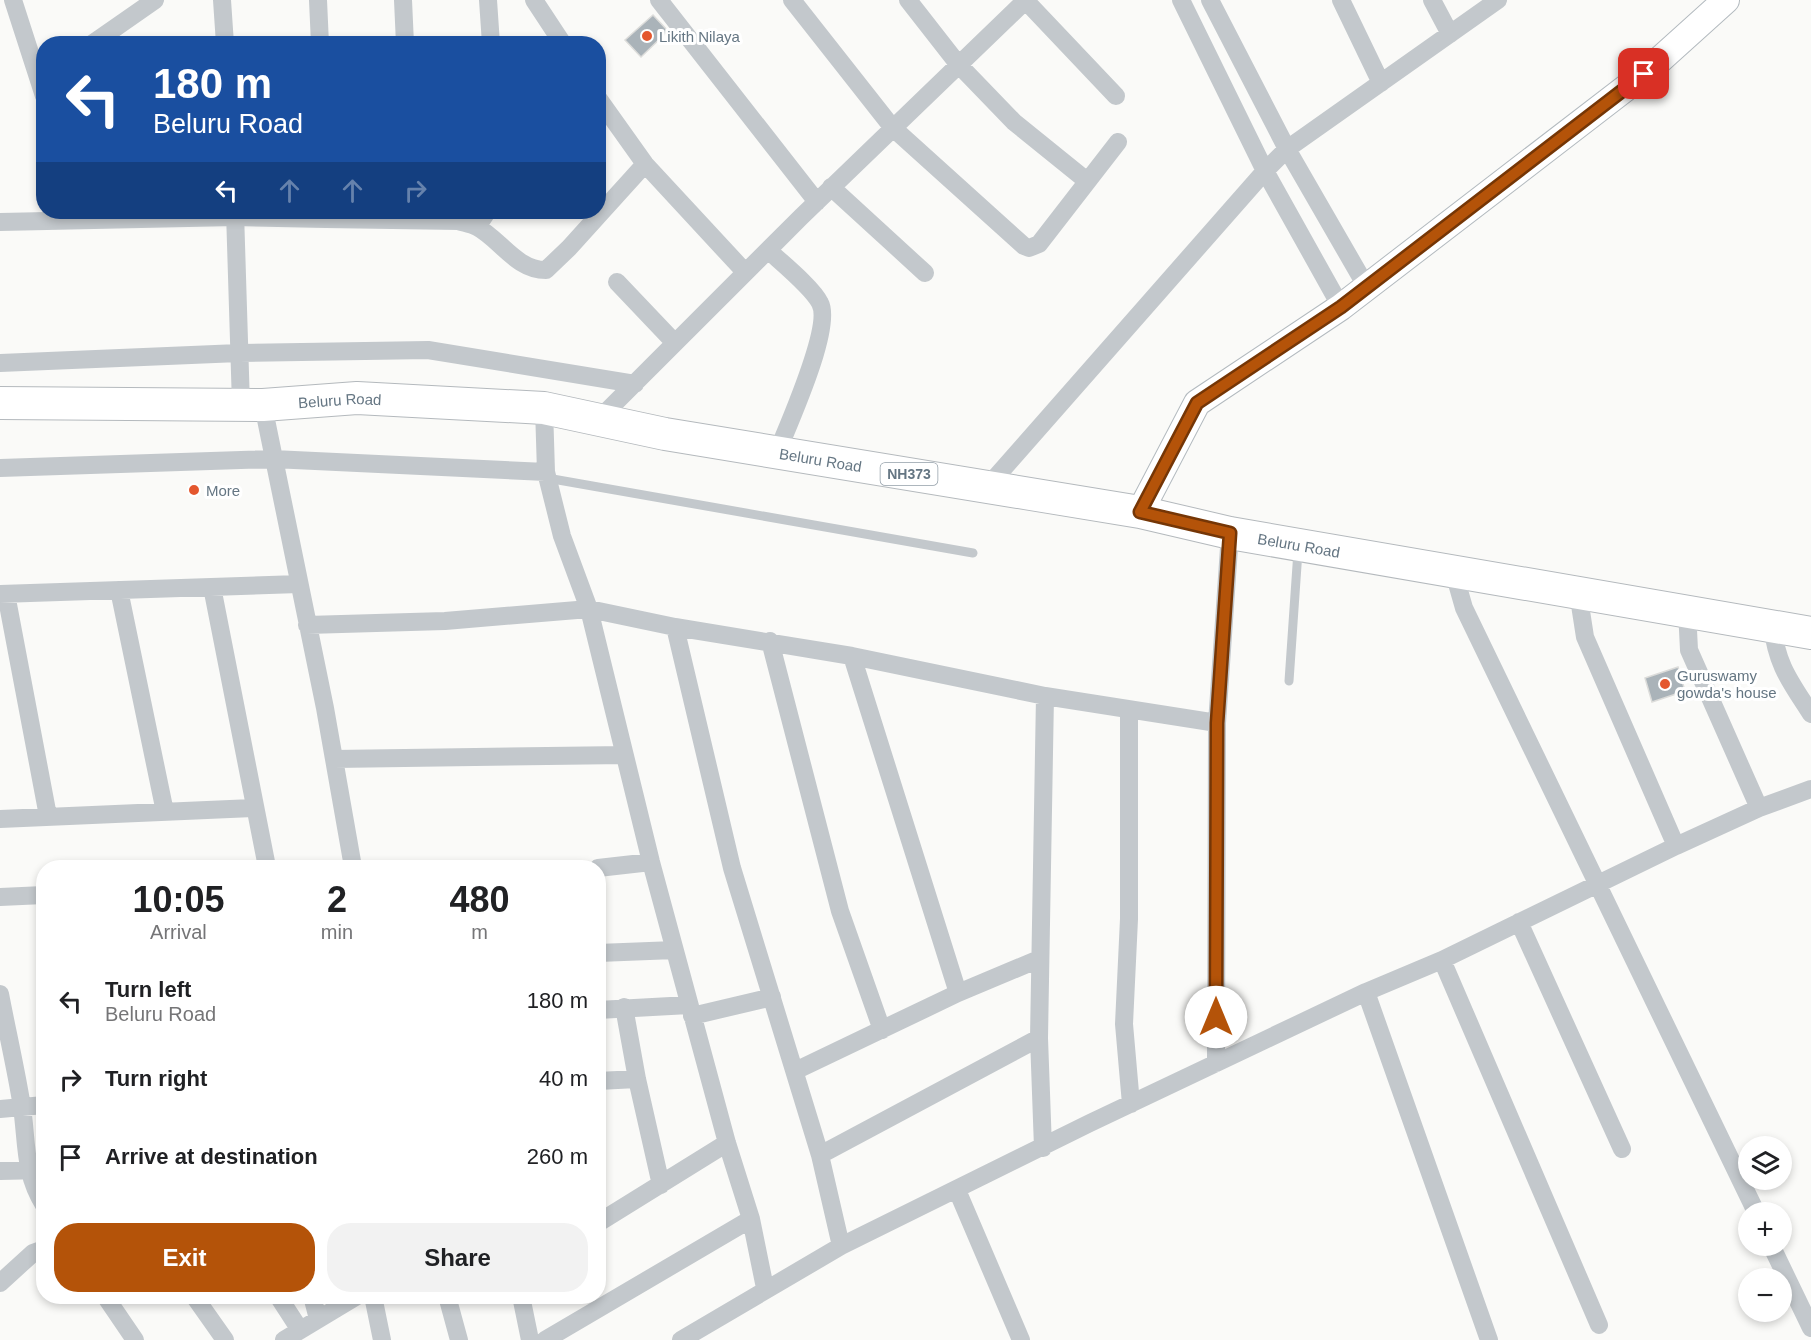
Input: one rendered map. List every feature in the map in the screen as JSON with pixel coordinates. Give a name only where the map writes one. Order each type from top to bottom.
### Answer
[{"type":"highway","name":"Beluru Road","points":[[0,403],[252,405],[357,398],[544,408],[665,434],[1140,512],[1299,546],[1687,610],[1811,633]]},
{"type":"street","points":[[0,3],[4,0]]},
{"type":"street","points":[[13,0],[36,62]]},
{"type":"street","points":[[103,36],[155,0]]},
{"type":"street","points":[[222,0],[224,36]]},
{"type":"street","points":[[318,0],[320,36]]},
{"type":"street","points":[[403,0],[405,36]]},
{"type":"street","points":[[488,0],[490,36]]},
{"type":"street","points":[[534,0],[558,36]]},
{"type":"street","points":[[659,0],[817,202]]},
{"type":"street","points":[[792,0],[892,127],[1024,246],[1029,248],[1039,244],[1118,142]]},
{"type":"street","points":[[908,0],[958,64],[1014,122],[1087,181]]},
{"type":"street","points":[[598,420],[892,127],[1026,0],[1116,96]]},
{"type":"street","points":[[1180,0],[1265,171],[1341,307]]},
{"type":"street","points":[[1210,0],[1287,149],[1366,286]]},
{"type":"street","points":[[1341,0],[1381,82]]},
{"type":"street","points":[[1432,0],[1450,34]]},
{"type":"street","points":[[987,487],[1265,171],[1287,149],[1498,0]]},
{"type":"street","points":[[1140,512],[1197,403],[1341,307],[1644,74],[1726,0]]},
{"type":"street","points":[[606,109],[645,165],[745,272]]},
{"type":"street","points":[[606,205],[645,165]]},
{"type":"street","points":[[831,187],[925,273]]},
{"type":"street","points":[[0,222],[38,219]]},
{"type":"street","points":[[235,219],[239,353],[252,405],[273,459],[334,759],[352,860]]},
{"type":"street","points":[[414,219],[458,221],[477,227],[515,258],[538,269],[546,270],[569,249],[594,219]]},
{"type":"street","points":[[477,227],[482,219]]},
{"type":"street","points":[[768,250],[818,300],[822,314],[815,358],[777,453]]},
{"type":"street","points":[[617,282],[675,343]]},
{"type":"street","points":[[0,363],[239,353],[428,350],[634,384]]},
{"type":"street","points":[[544,408],[547,475],[562,536],[589,609],[651,862],[727,1143],[751,1219],[765,1288]]},
{"type":"street","points":[[0,468],[273,459],[547,475]]},
{"type":"street","points":[[1216,1063],[1217,723],[1230,533]]},
{"type":"street","points":[[1454,573],[1464,608],[1750,1202]]},
{"type":"street","points":[[48,816],[3,594],[299,584]]},
{"type":"street","points":[[212,587],[253,808],[265,860]]},
{"type":"street","points":[[119,590],[165,812]]},
{"type":"street","points":[[1578,592],[1585,637],[1676,846]]},
{"type":"street","points":[[307,625],[445,621],[589,609],[675,627],[852,656],[1045,696],[1217,723]]},
{"type":"street","points":[[1687,610],[1689,650],[1759,808]]},
{"type":"street","points":[[1772,625],[1775,652],[1780,664],[1811,714]]},
{"type":"street","points":[[675,627],[732,868],[820,1155],[841,1246]]},
{"type":"street","points":[[770,641],[840,911],[882,1030]]},
{"type":"street","points":[[852,656],[958,993]]},
{"type":"street","points":[[1043,1148],[1039,959],[1045,696]]},
{"type":"street","points":[[1129,710],[1129,919],[1124,1024],[1131,1104]]},
{"type":"street","points":[[334,759],[625,755]]},
{"type":"street","points":[[681,1340],[765,1288],[841,1246],[1131,1104],[1365,992],[1442,960],[1676,846],[1759,808],[1811,789]]},
{"type":"street","points":[[0,819],[253,808]]},
{"type":"street","points":[[606,867],[651,862]]},
{"type":"street","points":[[0,897],[36,895]]},
{"type":"street","points":[[1519,922],[1622,1149]]},
{"type":"street","points":[[606,953],[675,950]]},
{"type":"street","points":[[795,1071],[958,993],[1039,959]]},
{"type":"street","points":[[1442,960],[1599,1325]]},
{"type":"street","points":[[1365,992],[1490,1340]]},
{"type":"street","points":[[0,993],[5,1042],[36,1171],[34,1189],[36,1192]]},
{"type":"street","points":[[606,1009],[624,1007],[691,1010],[772,997]]},
{"type":"street","points":[[624,1007],[637,1079],[661,1185]]},
{"type":"street","points":[[820,1155],[1039,1038]]},
{"type":"street","points":[[606,1080],[637,1079]]},
{"type":"street","points":[[0,1109],[36,1106]]},
{"type":"street","points":[[606,1217],[727,1143]]},
{"type":"street","points":[[0,1171],[36,1171]]},
{"type":"street","points":[[957,1190],[1021,1340]]},
{"type":"street","points":[[545,1340],[751,1219]]},
{"type":"street","points":[[0,1283],[36,1252]]},
{"type":"street","points":[[1776,1256],[1811,1328]]},
{"type":"street","points":[[110,1304],[135,1340]]},
{"type":"street","points":[[200,1304],[225,1340]]},
{"type":"street","points":[[283,1304],[300,1330]]},
{"type":"street","points":[[314,1304],[318,1319]]},
{"type":"street","points":[[284,1340],[343,1304]]},
{"type":"street","points":[[375,1304],[382,1340]]},
{"type":"street","points":[[449,1304],[459,1340]]},
{"type":"street","points":[[523,1304],[530,1340]]},
{"type":"lane","points":[[547,475],[973,553]]},
{"type":"lane","points":[[1289,681],[1299,546]]},
{"type":"building","name":"Likith Nilaya","points":[[653,15],[668,31],[641,57],[625,40]]},
{"type":"building","name":"Guruswamy gowda's house","points":[[1678,667],[1685,691],[1652,702],[1645,678]]},
{"type":"place","name":"Likith Nilaya","points":[[647,36]]},
{"type":"place","name":"More","points":[[194,490]]},
{"type":"place","name":"Guruswamy gowda's house","points":[[1665,684]]},
{"type":"route","points":[[1216,1017],[1217,723],[1230,533],[1140,512],[1197,403],[1341,307],[1644,74]]}]
